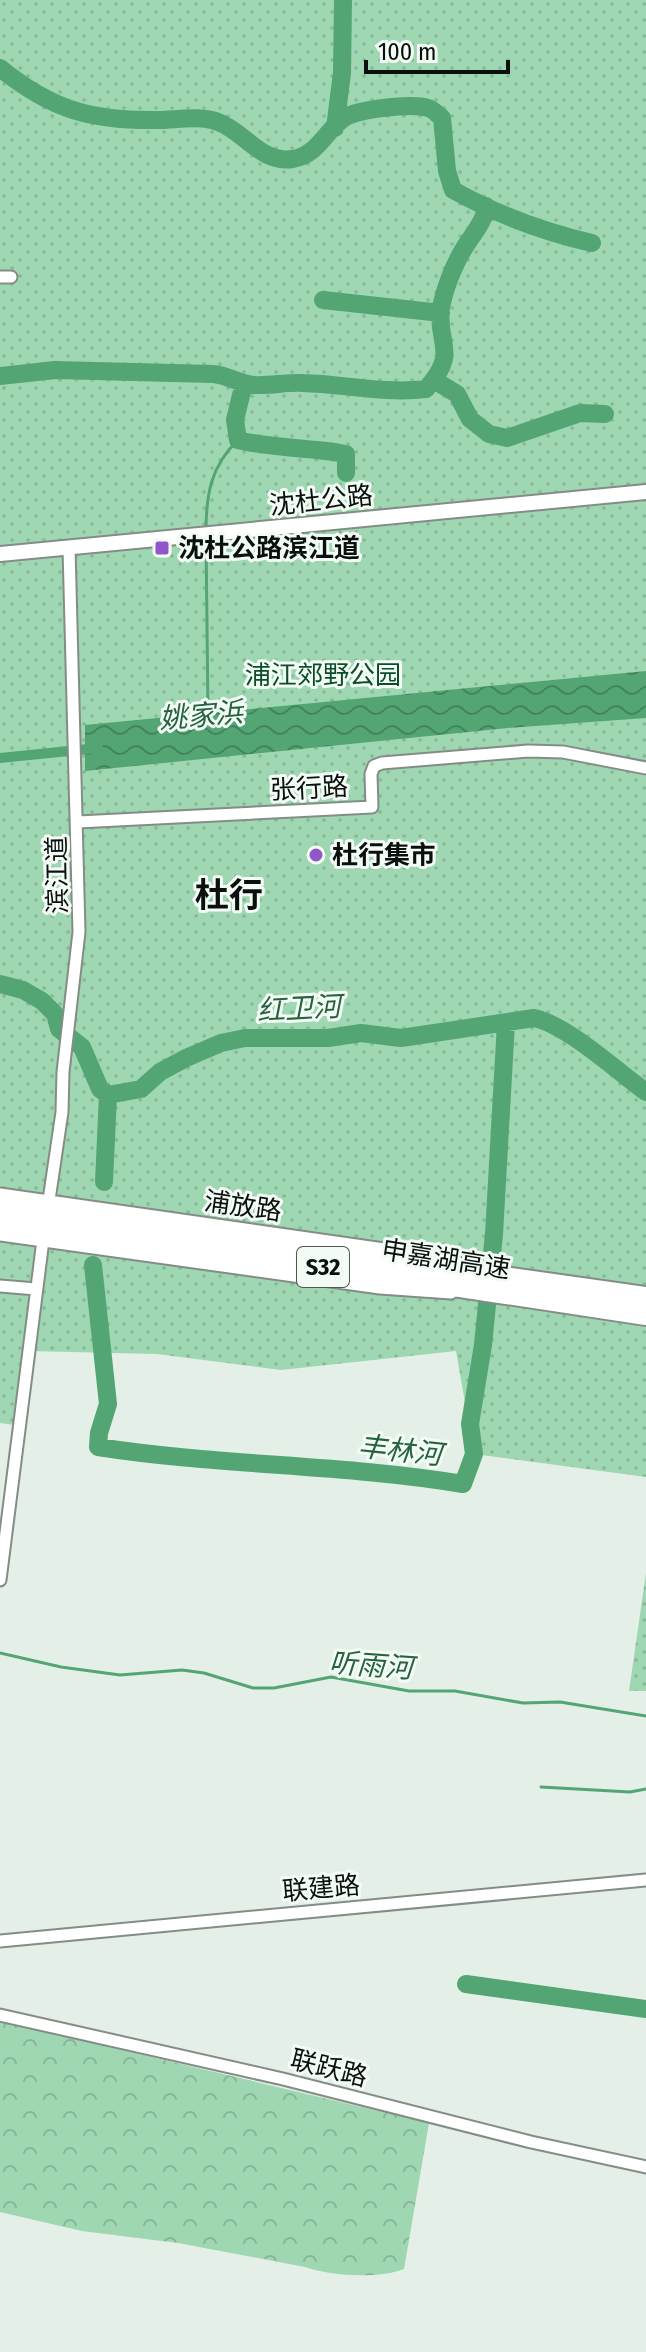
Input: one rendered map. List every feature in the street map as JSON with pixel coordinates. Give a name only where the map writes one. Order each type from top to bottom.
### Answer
[{"type":"highway","name":"申嘉湖高速","points":[[0,1206],[646,1297]]},
{"type":"highway","name":"申嘉湖高速","points":[[0,1224],[331,1268],[646,1315]]},
{"type":"street","name":"沈杜公路","points":[[0,554],[646,492]]},
{"type":"street","name":"滨江道","points":[[49,1200],[59,1140],[79,932],[69,548]]},
{"type":"street","name":"张行路","points":[[78,822],[372,807],[371,774],[374,766],[382,763],[528,751],[563,752],[646,768]]},
{"type":"street","name":"浦放路","points":[[0,1194],[440,1257],[478,1269]]},
{"type":"street","points":[[0,1235],[380,1288],[434,1294],[478,1293]]},
{"type":"street","points":[[0,1580],[43,1240]]},
{"type":"street","points":[[0,1286],[36,1289]]},
{"type":"street","name":"联建路","points":[[0,1941],[646,1880]]},
{"type":"street","name":"联跃路","points":[[0,2015],[283,2079],[531,2142],[646,2167]]},
{"type":"green space","name":"浦江郊野公园","points":[[0,0],[646,0],[646,1477],[474,1454],[456,1351],[281,1370],[157,1354],[29,1351],[21,1426],[0,1423]]},
{"type":"green space","points":[[646,1573],[646,1691],[629,1691]]},
{"type":"green space","points":[[0,2021],[429,2123],[404,2269],[368,2275],[328,2273],[178,2243],[82,2231],[0,2212]]},
{"type":"water","points":[[646,671],[646,718],[508,728],[85,771],[85,725]]},
{"type":"waterway","points":[[335,128],[342,73],[343,0]]},
{"type":"waterway","points":[[0,68],[37,94],[73,110],[134,120],[211,120],[227,126],[271,157],[282,159],[293,159],[309,152],[337,123],[351,115],[398,107],[428,108],[442,118],[447,171],[453,190],[521,221],[592,243]]},
{"type":"waterway","points":[[0,376],[55,370],[213,374],[254,385],[297,383],[395,390],[426,389],[442,366],[444,348],[440,321],[447,286],[486,206]]},
{"type":"waterway","points":[[323,300],[441,313]]},
{"type":"waterway","points":[[434,380],[457,394],[470,419],[489,434],[507,438],[580,413],[605,414]]},
{"type":"waterway","points":[[244,383],[235,420],[238,440],[346,454],[346,473]]},
{"type":"waterway","points":[[206,531],[212,481],[222,460],[238,440]]},
{"type":"waterway","points":[[206,538],[208,714]]},
{"type":"waterway","name":"姚家浜","points":[[0,758],[98,748]]},
{"type":"waterway","name":"红卫河","points":[[0,984],[23,990],[42,1001],[55,1014],[59,1029],[82,1047],[100,1089],[108,1095],[141,1089],[160,1072],[186,1058],[221,1043],[245,1038],[328,1038],[361,1033],[401,1038],[534,1018],[576,1039],[646,1092]]},
{"type":"waterway","name":"丰林河","points":[[93,1265],[108,1404],[98,1447],[189,1458],[372,1472],[463,1484],[474,1454],[470,1424],[483,1345],[494,1234],[506,1023]]},
{"type":"waterway","name":"丰林河","points":[[104,1182],[108,1095]]},
{"type":"waterway","name":"听雨河","points":[[0,1653],[61,1667],[120,1675],[182,1670],[204,1673],[253,1688],[274,1688],[331,1677],[409,1691],[455,1691],[523,1703],[560,1702],[646,1716]]},
{"type":"waterway","points":[[541,1787],[630,1792],[646,1789]]},
{"type":"waterway","points":[[466,1984],[646,2009]]},
{"type":"place","name":"沈杜公路滨江道","points":[[162,548]]},
{"type":"place","name":"杜行集市","points":[[316,855]]},
{"type":"district","name":"杜行","points":[[229,895]]}]
